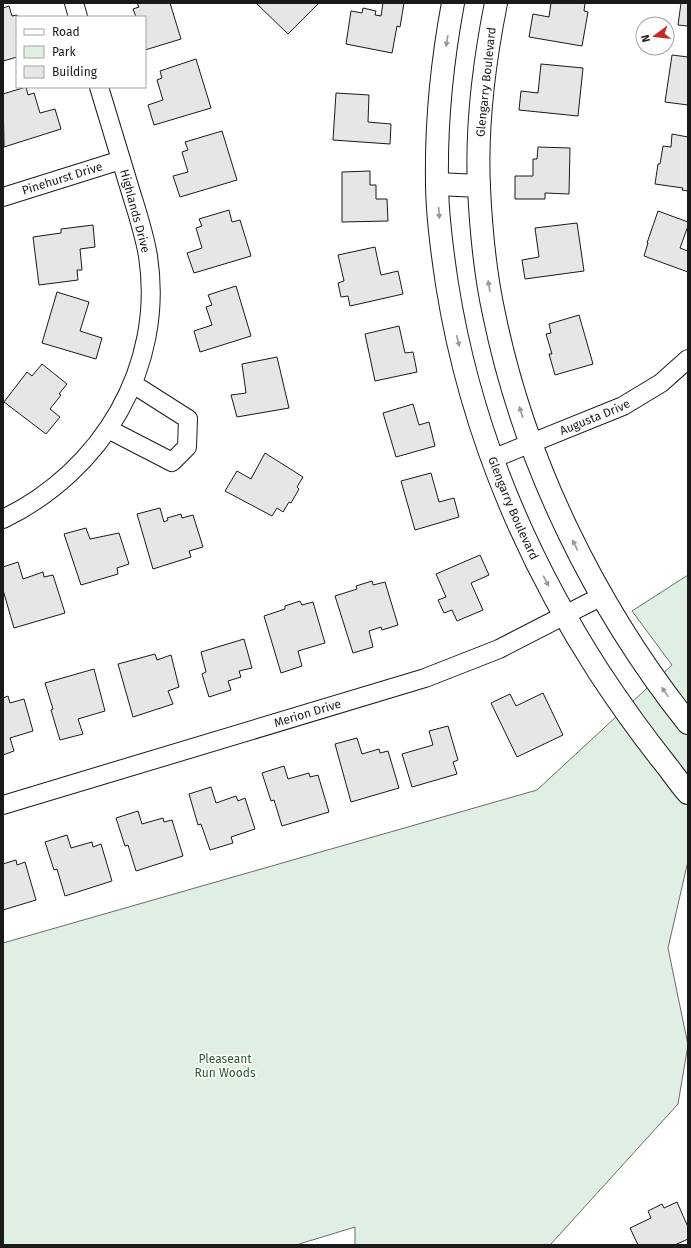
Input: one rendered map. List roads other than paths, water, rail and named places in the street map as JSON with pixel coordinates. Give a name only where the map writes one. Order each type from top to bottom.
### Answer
[{"type":"street","points":[[74,3],[78,16]]},
{"type":"street","name":"Glengarry Boulevard","points":[[453,3],[442,74],[437,135],[437,184],[442,254],[453,324],[470,392],[492,459],[523,534],[544,578],[565,616],[620,704],[645,739],[688,793]]},
{"type":"street","name":"Glengarry Boulevard","points":[[496,3],[483,86],[479,133],[479,186],[483,250],[494,314],[510,379],[531,444],[562,518],[582,558],[625,635],[688,723]]},
{"type":"street","name":"Highlands Drive","points":[[3,519],[22,510],[59,484],[89,454],[108,429],[133,384],[147,332],[150,302],[150,279],[144,234],[99,88]]},
{"type":"street","name":"Pinehurst Drive","points":[[3,197],[121,160]]},
{"type":"street","points":[[437,184],[479,186]]},
{"type":"street","name":"Augusta Drive","points":[[492,459],[623,406],[661,383],[688,359]]},
{"type":"street","points":[[108,429],[172,462],[187,447],[188,419],[133,384]]},
{"type":"street","name":"Merion Drive","points":[[3,805],[425,678],[499,649],[602,596]]},
{"type":"park label","name":"Pleaseant Run Woods","points":[[225,1066]]}]
